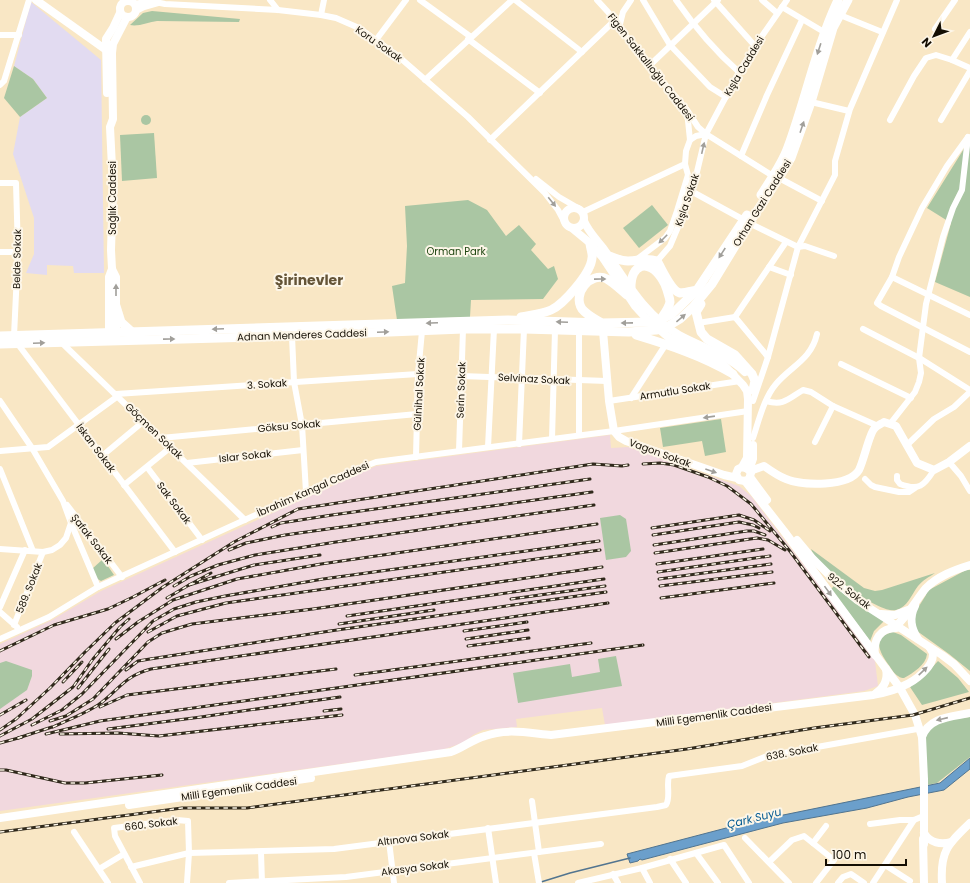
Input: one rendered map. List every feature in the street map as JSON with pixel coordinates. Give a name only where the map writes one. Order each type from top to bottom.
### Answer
[{"type":"main road","points":[[36,0],[109,51]]},
{"type":"main road","name":"Orhan Gazi Caddesi","points":[[776,177],[788,148],[824,32],[838,0]]},
{"type":"main road","name":"Orhan Gazi Caddesi","points":[[602,327],[629,332],[656,330],[672,325],[693,307],[712,284],[747,222],[797,144],[834,28],[848,0]]},
{"type":"main road","name":"Sağlık Caddesi","points":[[112,336],[109,315],[109,277],[112,269],[113,187],[110,127],[113,119],[109,51],[127,5]]},
{"type":"main road","points":[[629,292],[609,256],[582,214],[571,208],[568,210],[564,216],[565,223],[590,243],[637,304],[663,325],[679,335],[738,365],[751,381],[753,390]]},
{"type":"main road","points":[[573,229],[580,227],[582,214]]},
{"type":"main road","name":"Orhan Gazi Caddesi","points":[[602,327],[660,320],[672,314],[697,290],[747,222]]},
{"type":"main road","points":[[508,320],[550,310],[571,294],[587,271],[592,258],[590,243]]},
{"type":"main road","points":[[609,256],[619,260],[629,261],[649,258],[657,261],[675,291],[681,293],[697,290]]},
{"type":"main road","points":[[629,292],[632,274],[638,267],[642,266],[650,268],[659,275],[665,284],[670,301],[660,320]]},
{"type":"main road","name":"Sağlık Caddesi","points":[[112,269],[116,277],[116,306],[112,336]]},
{"type":"main road","points":[[614,431],[609,401],[602,327],[581,308],[579,299],[581,289],[588,281],[595,278],[606,279],[629,292]]},
{"type":"main road","points":[[712,284],[696,312],[701,332],[707,339],[735,356],[752,374],[755,381],[753,390],[753,459],[747,473]]},
{"type":"main road","points":[[116,306],[121,322],[132,332]]},
{"type":"main road","points":[[91,333],[105,328],[109,315]]},
{"type":"main road","name":"Adnan Menderes Caddesi","points":[[0,336],[16,339],[61,342],[132,332],[508,320],[602,327]]},
{"type":"main road","name":"Adnan Menderes Caddesi","points":[[0,344],[16,339],[91,333],[112,336],[292,336],[462,329],[579,331],[602,327]]},
{"type":"main road","points":[[629,332],[666,344],[720,366],[733,374]]},
{"type":"main road","points":[[722,358],[747,392],[747,473]]},
{"type":"main road","points":[[753,459],[787,480],[800,483],[828,483],[852,477],[860,466],[873,429],[884,422],[896,426],[917,463],[934,470],[949,462],[970,446]]},
{"type":"main road","name":"Vagon Sokak","points":[[614,431],[619,437],[626,441],[724,475],[737,478],[741,481],[747,473]]},
{"type":"main road","points":[[737,478],[736,471],[747,473],[764,466]]},
{"type":"main road","name":"922. Sokak","points":[[747,473],[812,558],[840,586],[894,627],[919,640],[954,664],[970,681]]},
{"type":"main road","name":"922. Sokak","points":[[747,473],[784,531],[900,688],[915,715],[922,737],[924,883]]},
{"type":"main road","points":[[875,655],[876,639],[882,632],[894,627],[927,587],[941,576],[970,565]]},
{"type":"main road","points":[[919,640],[913,628],[911,618],[913,610],[922,593]]},
{"type":"main road","points":[[875,612],[884,615],[895,615],[910,608]]},
{"type":"main road","name":"Milli Egemenlik Caddesi","points":[[0,818],[451,752],[460,749],[483,736],[496,733],[519,731],[551,735],[873,695],[900,688],[914,679],[930,664],[934,655],[930,648]]},
{"type":"main road","points":[[873,695],[879,692],[884,686],[887,678],[886,668]]},
{"type":"main road","name":"922. Sokak","points":[[900,688],[917,729],[922,779]]},
{"type":"main road","points":[[922,737],[928,725],[934,722],[970,713]]},
{"type":"main road","name":"Milli Egemenlik Caddesi","points":[[0,822],[179,798],[451,758],[461,754],[473,742]]},
{"type":"main road","name":"922. Sokak","points":[[922,805],[917,818],[924,844]]},
{"type":"main road","points":[[942,883],[943,857],[951,842],[970,823]]},
{"type":"main road","points":[[924,834],[936,843],[951,842]]},
{"type":"street","points":[[0,85],[4,81],[29,0]]},
{"type":"street","points":[[270,0],[278,10]]},
{"type":"street","points":[[316,0],[323,3],[321,15]]},
{"type":"street","points":[[376,40],[406,0]]},
{"type":"street","points":[[425,80],[514,0],[582,52]]},
{"type":"street","name":"Figen Sakkallıoğlu Caddesi","points":[[597,0],[649,66],[687,110],[698,127],[706,134],[776,177],[822,201]]},
{"type":"street","points":[[619,28],[623,12],[631,0]]},
{"type":"street","points":[[643,0],[670,45],[710,86],[726,97]]},
{"type":"street","points":[[676,0],[693,24],[738,72]]},
{"type":"street","points":[[762,0],[778,13]]},
{"type":"street","name":"Kışla Caddesi","points":[[706,134],[738,72],[787,0]]},
{"type":"street","points":[[753,402],[768,357],[798,248],[835,175],[835,161],[849,111],[897,0]]},
{"type":"street","points":[[935,29],[955,0]]},
{"type":"street","points":[[424,1],[540,93]]},
{"type":"street","points":[[649,66],[716,1],[755,46]]},
{"type":"street","name":"Koru Sokak","points":[[127,5],[144,7],[158,3],[204,3],[278,10],[336,18],[359,28],[398,56],[468,118],[515,164]]},
{"type":"street","points":[[782,7],[824,32]]},
{"type":"street","points":[[840,15],[882,32]]},
{"type":"street","points":[[742,156],[767,95],[802,20]]},
{"type":"street","points":[[490,140],[614,21]]},
{"type":"street","points":[[952,60],[970,32]]},
{"type":"street","points":[[0,34],[19,36]]},
{"type":"street","points":[[890,120],[914,76],[926,58],[936,55],[952,60],[970,70],[941,120]]},
{"type":"street","points":[[811,102],[849,111]]},
{"type":"street","name":"Kışla Sokak","points":[[636,260],[665,238],[670,231],[688,175],[685,164],[686,151],[690,140],[687,110]]},
{"type":"street","points":[[690,140],[696,136],[706,134]]},
{"type":"street","name":"Kışla Sokak","points":[[657,261],[670,246],[691,191],[706,134]]},
{"type":"street","points":[[969,135],[947,166],[922,208],[899,257],[892,277],[877,302],[881,306],[923,329],[970,352]]},
{"type":"street","points":[[890,424],[911,398],[919,382],[921,373],[919,358],[928,294],[943,237],[953,208],[962,190],[969,135]]},
{"type":"street","points":[[515,164],[582,214],[685,164],[690,168],[699,164]]},
{"type":"street","points":[[515,164],[544,192],[558,210],[565,223]]},
{"type":"street","name":"Belde Sokak","points":[[0,182],[16,183],[18,252],[16,339]]},
{"type":"street","points":[[691,191],[798,248],[805,246],[834,256]]},
{"type":"street","points":[[698,323],[735,317],[786,242]]},
{"type":"street","points":[[0,252],[18,252]]},
{"type":"street","points":[[769,267],[791,276]]},
{"type":"street","points":[[892,277],[970,314]]},
{"type":"street","points":[[735,317],[768,357]]},
{"type":"street","name":"Serin Sokak","points":[[459,451],[462,329]]},
{"type":"street","points":[[488,447],[494,329]]},
{"type":"street","points":[[519,444],[524,329]]},
{"type":"street","points":[[863,329],[919,358],[970,391],[954,407],[934,419],[907,445]]},
{"type":"street","points":[[552,439],[555,330]]},
{"type":"street","name":"Gülnihal Sokak","points":[[416,457],[418,374],[422,331]]},
{"type":"street","points":[[579,331],[579,436]]},
{"type":"street","points":[[753,438],[766,401],[775,384],[808,354],[815,342],[817,334]]},
{"type":"street","points":[[292,336],[294,382],[302,425],[306,492]]},
{"type":"street","name":"İskan Sokak","points":[[16,339],[79,426],[175,552]]},
{"type":"street","name":"Göçmen Sokak","points":[[61,342],[245,520]]},
{"type":"street","points":[[631,398],[666,344]]},
{"type":"street","points":[[841,364],[911,398]]},
{"type":"street","name":"3. Sokak","points":[[117,395],[418,374]]},
{"type":"street","name":"Selvinaz Sokak","points":[[461,376],[607,381]]},
{"type":"street","name":"Armutlu Sokak","points":[[609,401],[740,381]]},
{"type":"street","points":[[766,401],[778,404],[787,401],[803,390],[811,392],[833,406],[878,426]]},
{"type":"street","points":[[0,451],[48,447],[79,426],[117,395]]},
{"type":"street","name":"Şafak Sokak","points":[[0,401],[32,448],[63,501],[122,577]]},
{"type":"street","points":[[815,442],[833,406]]},
{"type":"street","name":"İbrahim Kangal Caddesi","points":[[0,639],[49,617],[98,587],[306,492],[376,462],[579,436],[748,411]]},
{"type":"street","name":"Göksu Sokak","points":[[161,438],[418,414]]},
{"type":"street","points":[[102,456],[144,421]]},
{"type":"street","points":[[124,485],[171,447]]},
{"type":"street","name":"Islar Sokak","points":[[187,463],[303,450]]},
{"type":"street","points":[[949,462],[961,476],[970,491]]},
{"type":"street","name":"Sak Sokak","points":[[146,467],[202,540]]},
{"type":"street","points":[[0,469],[33,550]]},
{"type":"street","points":[[865,479],[875,487],[899,492],[908,492],[923,485],[934,470]]},
{"type":"street","points":[[897,476],[897,480],[900,484],[915,488]]},
{"type":"street","name":"Şafak Sokak","points":[[63,501],[98,587]]},
{"type":"street","points":[[0,549],[33,550],[43,552],[52,550],[60,545],[66,538],[71,523]]},
{"type":"street","points":[[0,607],[25,550]]},
{"type":"street","name":"589. Sokak","points":[[14,625],[43,552]]},
{"type":"street","points":[[0,612],[20,630]]},
{"type":"street","name":"638. Sokak","points":[[669,776],[742,766],[767,756],[917,729]]},
{"type":"street","name":"Altınova Sokak","points":[[131,867],[189,853],[334,849],[657,807],[666,804],[668,801],[667,781],[669,776]]},
{"type":"street","points":[[532,800],[536,822],[536,852],[539,881]]},
{"type":"street","points":[[870,824],[917,818]]},
{"type":"street","points":[[874,883],[917,818]]},
{"type":"street","name":"660. Sokak","points":[[140,883],[115,836],[114,828],[177,820],[188,821],[189,853],[187,883]]},
{"type":"street","points":[[813,842],[826,826]]},
{"type":"street","points":[[488,828],[496,883]]},
{"type":"street","points":[[74,832],[108,883]]},
{"type":"street","points":[[769,862],[792,840],[804,836],[834,860],[816,883]]},
{"type":"street","points":[[745,838],[789,883]]},
{"type":"street","points":[[389,841],[394,883]]},
{"type":"street","name":"Akasya Sokak","points":[[229,883],[346,877],[601,844]]},
{"type":"street","points":[[578,883],[642,868],[724,845],[749,883]]},
{"type":"street","points":[[261,852],[262,882]]},
{"type":"street","points":[[696,853],[718,883]]},
{"type":"street","points":[[99,869],[124,854]]},
{"type":"street","points":[[670,860],[686,883]]},
{"type":"street","points":[[885,865],[910,881]]},
{"type":"street","points":[[642,868],[650,883]]},
{"type":"street","points":[[613,874],[618,883]]},
{"type":"street","points":[[838,883],[843,878],[851,874],[864,883]]},
{"type":"shaded area","points":[[31,2],[101,60],[104,273],[74,273],[73,266],[47,265],[47,275],[26,273],[34,254],[34,218],[13,154],[20,117],[47,98],[33,79],[14,66]]},
{"type":"shaded area","points":[[610,435],[611,448],[628,447],[739,486],[751,496],[875,661],[878,686],[864,691],[605,725],[602,708],[516,719],[517,727],[483,730],[473,735],[465,742],[442,750],[0,811],[0,644],[52,620],[101,591],[376,466]]},
{"type":"green space","points":[[152,11],[240,19],[239,22],[157,21],[140,25],[130,25],[143,13]]},
{"type":"green space","points":[[14,66],[33,79],[47,98],[20,117],[4,98]]},
{"type":"green space","points":[[144,115],[148,115],[150,116],[150,124],[144,125],[141,122],[141,118]]},
{"type":"green space","points":[[154,133],[157,178],[122,181],[120,135]]},
{"type":"green space","points":[[970,139],[970,297],[935,282],[951,223],[927,208]]},
{"type":"green space","name":"Orman Park","points":[[468,200],[487,210],[506,236],[519,225],[536,244],[531,250],[548,269],[554,266],[558,279],[543,299],[471,300],[470,317],[397,320],[392,286],[405,283],[407,246],[405,206]]},
{"type":"green space","points":[[652,205],[668,225],[639,248],[623,228]]},
{"type":"green space","points":[[721,419],[726,452],[705,456],[702,441],[663,447],[660,428]]},
{"type":"green space","points":[[620,515],[626,519],[631,551],[626,557],[606,560],[600,518]]},
{"type":"green space","points":[[811,549],[864,588],[875,591],[935,573],[920,584],[904,606],[896,610],[888,609],[876,605],[863,597],[836,577],[815,556]]},
{"type":"green space","points":[[103,559],[114,575],[101,581],[96,578],[92,569]]},
{"type":"green space","points":[[966,570],[970,570],[970,671],[917,631],[913,619],[927,591]]},
{"type":"green space","points":[[834,586],[884,621],[874,631],[870,641],[831,589]]},
{"type":"green space","points":[[893,632],[901,635],[927,654],[922,665],[904,678],[900,677],[894,672],[882,654],[879,645],[882,637]]},
{"type":"green space","points":[[616,656],[622,686],[518,703],[513,673],[570,664],[572,677],[600,672],[598,659]]},
{"type":"green space","points":[[6,661],[32,670],[32,676],[27,690],[0,709],[0,663]]},
{"type":"green space","points":[[938,661],[958,678],[969,692],[922,705],[910,687],[925,675]]},
{"type":"green space","points":[[970,717],[970,757],[937,783],[927,785],[923,734],[935,721]]},
{"type":"water","points":[[970,758],[970,769],[944,790],[908,797],[867,808],[783,823],[642,860],[640,859],[630,863],[627,854],[749,822],[940,783]]},
{"type":"waterway","name":"Çark Suyu","points":[[541,882],[630,858]]},
{"type":"railway","points":[[643,464],[660,463],[674,465],[708,477],[727,486],[751,504],[789,550],[869,657]]},
{"type":"railway","points":[[0,730],[16,719],[50,688],[115,623],[163,587],[234,542],[298,509],[593,464],[628,465]]},
{"type":"railway","points":[[272,527],[281,523],[332,515],[590,479]]},
{"type":"railway","points":[[229,550],[246,543],[285,535],[592,492]]},
{"type":"railway","points":[[174,586],[191,576],[218,565],[255,555],[594,505]]},
{"type":"railway","points":[[652,528],[739,515],[754,520],[770,531]]},
{"type":"railway","points":[[653,535],[739,522],[759,528]]},
{"type":"railway","points":[[116,639],[138,622],[173,600],[237,579],[321,564],[597,524]]},
{"type":"railway","points":[[654,545],[747,531],[754,531],[765,535]]},
{"type":"railway","points":[[655,553],[757,538],[768,540],[785,550]]},
{"type":"railway","points":[[32,725],[62,710],[82,694],[153,621],[174,609],[196,602],[225,596],[323,579],[599,541]]},
{"type":"railway","points":[[657,564],[763,549]]},
{"type":"railway","points":[[148,632],[177,616],[226,603],[600,550]]},
{"type":"railway","points":[[167,598],[189,585],[254,565],[320,555]]},
{"type":"railway","points":[[658,572],[770,556]]},
{"type":"railway","points":[[659,579],[771,564]]},
{"type":"railway","points":[[50,721],[66,716],[93,699],[148,642],[162,633],[192,624],[313,609],[602,567]]},
{"type":"railway","points":[[660,586],[772,572]]},
{"type":"railway","points":[[189,585],[211,573]]},
{"type":"railway","points":[[347,616],[604,579]]},
{"type":"railway","points":[[0,651],[54,625],[108,609],[165,580]]},
{"type":"railway","points":[[661,598],[774,583]]},
{"type":"railway","points":[[511,599],[605,586]]},
{"type":"railway","points":[[126,670],[138,661],[150,659],[330,631],[606,592]]},
{"type":"railway","points":[[53,727],[93,708],[105,700],[122,684],[134,676],[151,669],[608,603]]},
{"type":"railway","points":[[339,624],[434,610]]},
{"type":"railway","points":[[0,736],[32,719],[73,687],[93,659],[120,627],[129,619]]},
{"type":"railway","points":[[464,631],[527,622]]},
{"type":"railway","points":[[466,639],[528,630]]},
{"type":"railway","points":[[468,646],[529,638]]},
{"type":"railway","points":[[355,675],[591,643]]},
{"type":"railway","points":[[46,734],[100,721],[643,645]]},
{"type":"railway","points":[[78,688],[109,649]]},
{"type":"railway","points":[[63,682],[82,662]]},
{"type":"railway","points":[[100,707],[127,695],[336,669]]},
{"type":"railway","points":[[108,729],[340,697]]},
{"type":"railway","points":[[0,832],[182,808],[247,808],[687,749],[814,728],[913,715],[970,698]]},
{"type":"railway","points":[[0,715],[26,700]]},
{"type":"railway","points":[[324,711],[341,709]]},
{"type":"railway","points":[[60,734],[118,733],[159,736],[342,715]]},
{"type":"railway","points":[[18,738],[52,727]]},
{"type":"railway","points":[[0,743],[22,737]]},
{"type":"railway","points":[[0,770],[65,783],[85,783],[162,775]]},
{"type":"district","name":"Şirinevler","points":[[309,280]]}]
